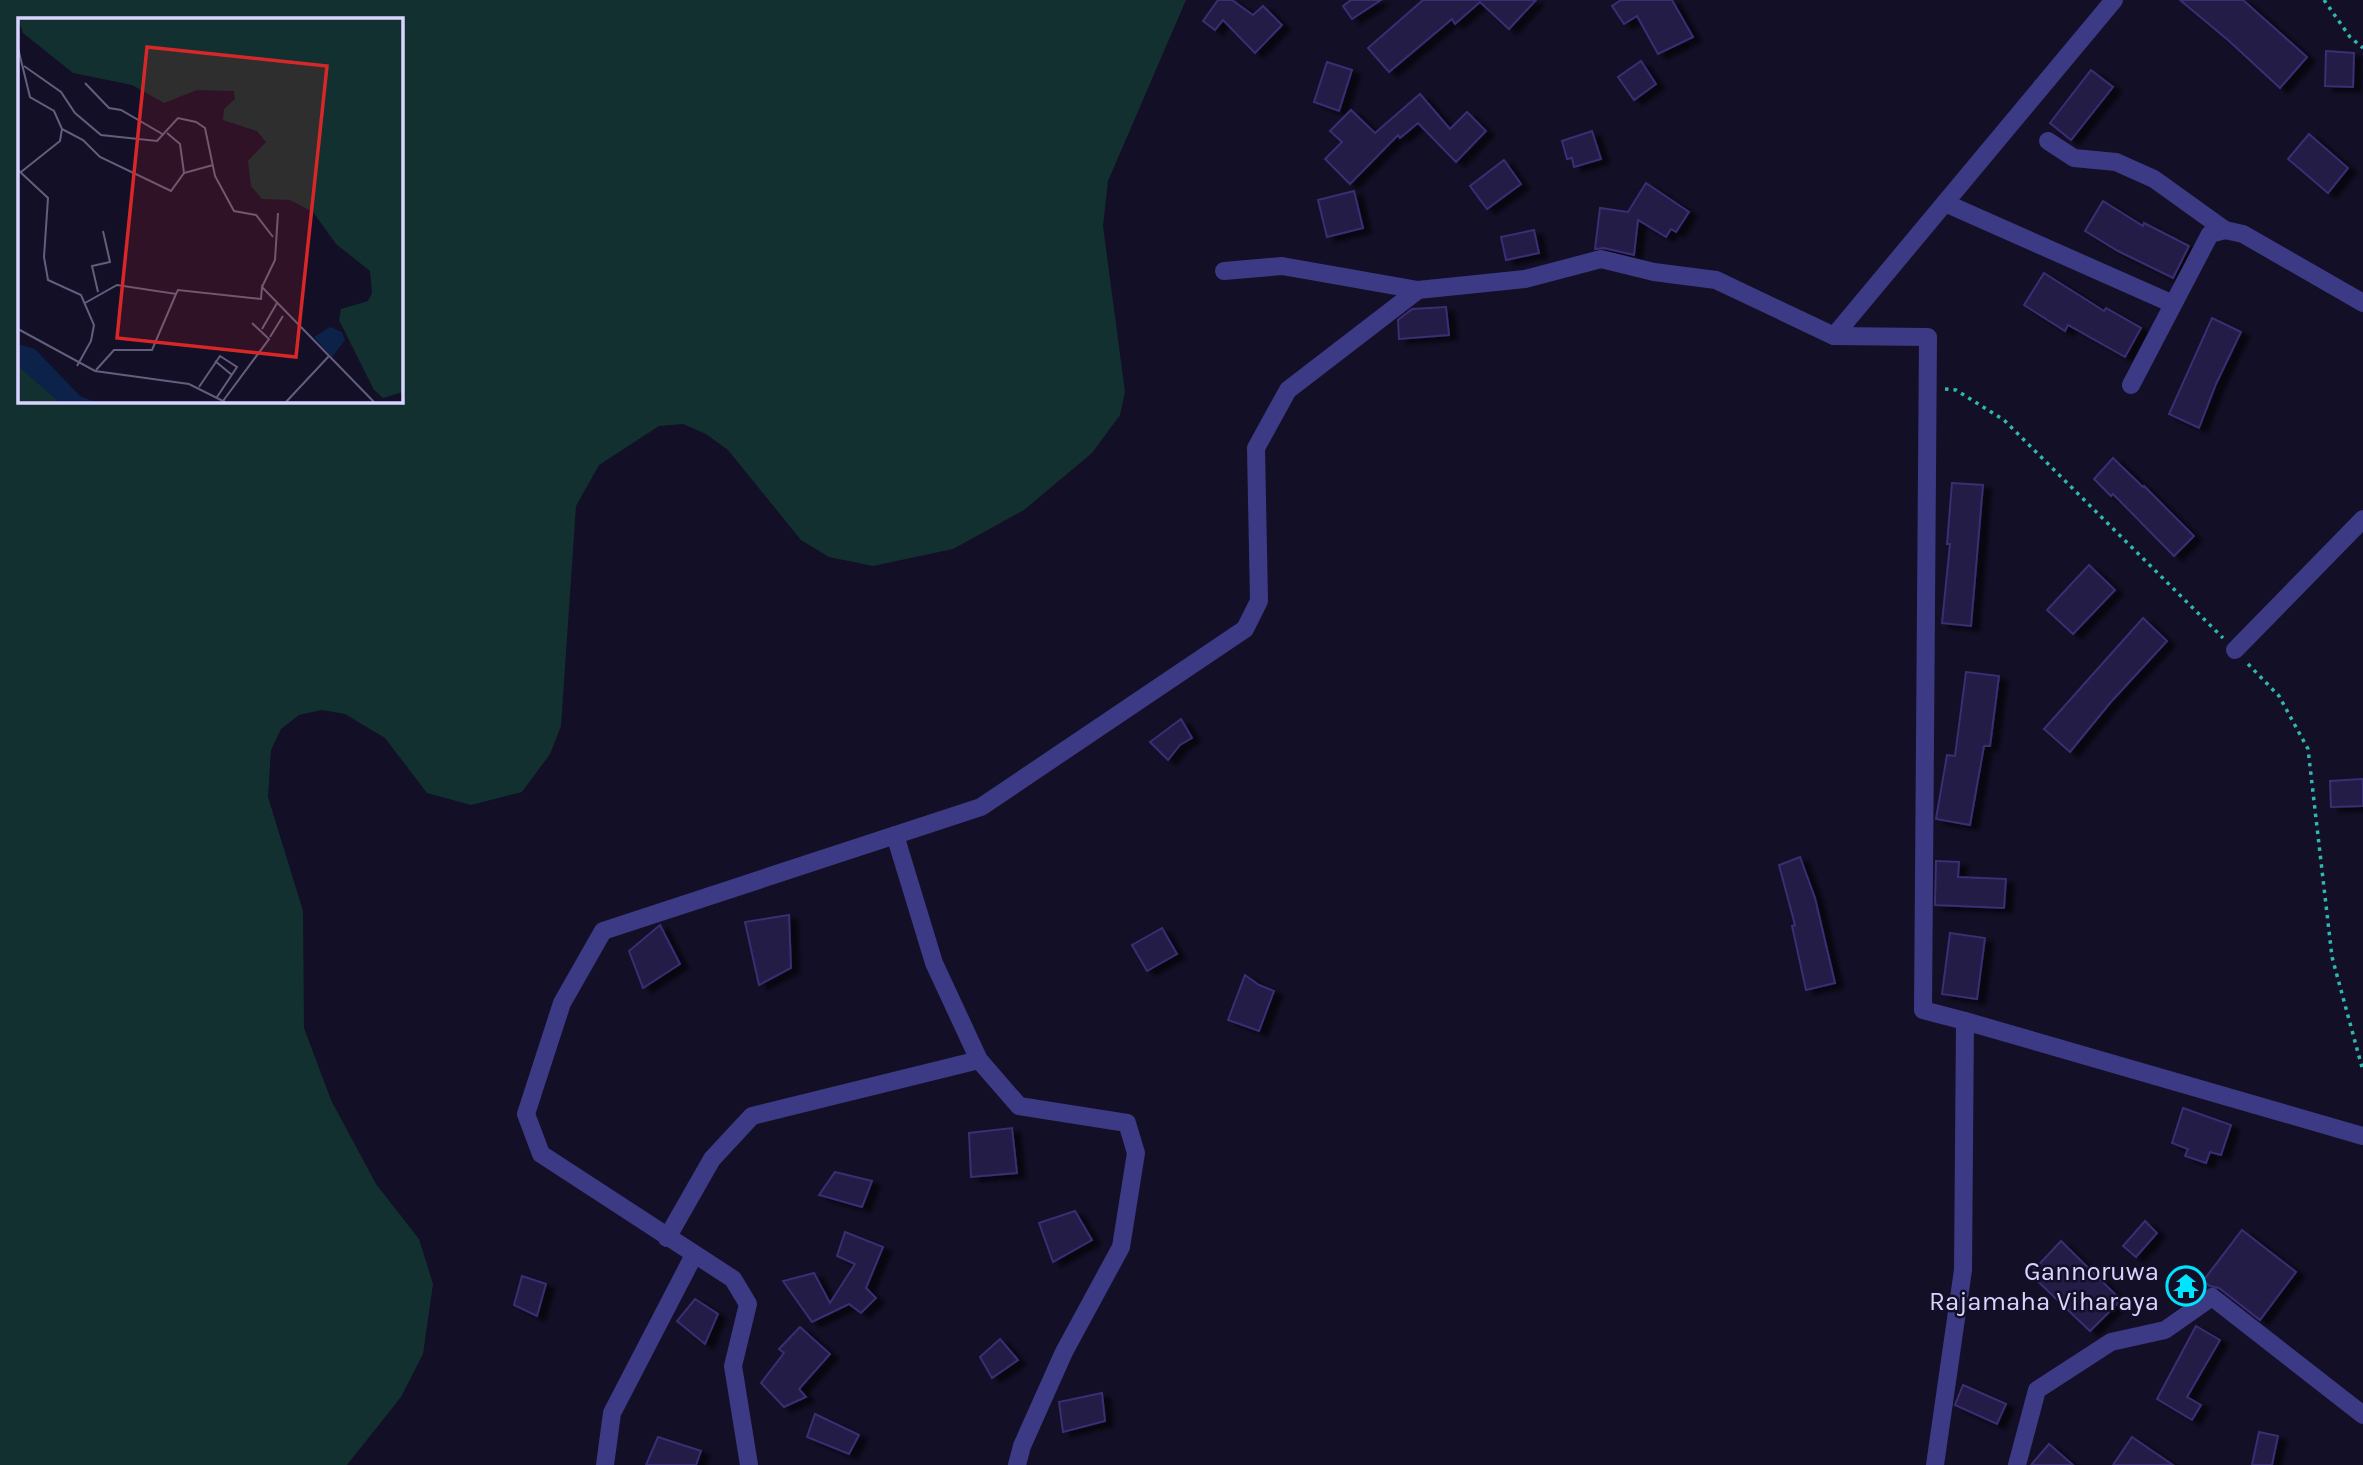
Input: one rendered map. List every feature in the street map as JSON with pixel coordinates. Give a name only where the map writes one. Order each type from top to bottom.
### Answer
[{"type":"street","points":[[1834,336],[2114,0]]},
{"type":"street","points":[[2049,141],[2074,158],[2116,162],[2154,179],[2225,230],[2243,234],[2363,303]]},
{"type":"street","points":[[1945,203],[2174,304]]},
{"type":"street","points":[[2131,385],[2210,234],[2225,230]]},
{"type":"street","points":[[1224,271],[1282,266],[1418,289],[1525,279],[1601,258],[1654,272],[1716,280],[1834,336],[1928,337],[1923,1010],[2363,1136]]},
{"type":"street","points":[[749,1465],[733,1366],[748,1304],[733,1279],[541,1154],[526,1114],[562,1003],[603,930],[981,807],[1245,629],[1259,601],[1256,448],[1288,390],[1418,289]]},
{"type":"street","points":[[2235,650],[2363,519]]},
{"type":"street","points":[[895,835],[934,963],[979,1060],[1019,1106],[1127,1123],[1136,1153],[1121,1247],[1064,1352],[1022,1446],[1017,1465]]},
{"type":"street","points":[[1935,1465],[1963,1270],[1965,1021]]},
{"type":"street","points":[[667,1238],[712,1159],[752,1116],[979,1060]]},
{"type":"street","points":[[605,1465],[612,1413],[694,1255]]},
{"type":"street","points":[[2017,1465],[2037,1390],[2110,1342],[2165,1330],[2212,1297],[2363,1415]]},
{"type":"path","points":[[2324,0],[2350,37],[2363,48]]},
{"type":"path","points":[[1929,387],[1956,390],[2004,420],[2279,696],[2308,749],[2332,957],[2363,1071]]},
{"type":"green space","points":[[0,0],[1186,0],[1108,181],[1103,226],[1125,392],[1120,415],[1092,453],[1024,510],[953,549],[873,566],[829,557],[801,540],[728,450],[706,434],[683,424],[659,426],[599,465],[576,506],[561,726],[550,754],[522,792],[471,805],[427,793],[385,738],[345,714],[322,710],[299,715],[281,729],[271,750],[268,797],[303,911],[304,1028],[331,1100],[376,1184],[419,1239],[433,1284],[423,1354],[401,1397],[347,1465],[0,1465]]},
{"type":"building","points":[[1218,0],[1232,0],[1253,15],[1263,6],[1282,25],[1255,53],[1223,20],[1215,30],[1203,21]]},
{"type":"building","points":[[1351,0],[1381,0],[1352,19],[1343,6]]},
{"type":"building","points":[[1423,0],[1536,0],[1509,29],[1480,2],[1455,24],[1452,19],[1389,72],[1368,48]]},
{"type":"building","points":[[1621,0],[1672,0],[1693,37],[1658,54],[1637,16],[1624,24],[1612,6]]},
{"type":"building","points":[[2180,0],[2243,0],[2307,57],[2280,88]]},
{"type":"building","points":[[2326,51],[2354,53],[2353,87],[2325,86]]},
{"type":"building","points":[[1641,61],[1656,84],[1634,100],[1618,77]]},
{"type":"building","points":[[1327,62],[1352,70],[1339,111],[1314,102]]},
{"type":"building","points":[[2091,70],[2113,87],[2071,140],[2050,123]]},
{"type":"building","points":[[1420,94],[1450,129],[1467,112],[1486,131],[1456,162],[1418,123],[1400,138],[1398,135],[1350,184],[1325,159],[1342,142],[1330,131],[1351,110],[1375,133]]},
{"type":"building","points":[[1592,131],[1601,159],[1574,167],[1572,158],[1567,159],[1562,141]]},
{"type":"building","points":[[2309,134],[2348,168],[2328,193],[2288,159]]},
{"type":"building","points":[[1504,160],[1521,184],[1487,209],[1470,186]]},
{"type":"building","points":[[1646,183],[1689,212],[1676,232],[1671,229],[1666,237],[1638,220],[1634,255],[1604,248],[1595,249],[1600,208],[1628,212]]},
{"type":"building","points":[[1354,191],[1363,228],[1327,237],[1318,200]]},
{"type":"building","points":[[2103,201],[2143,226],[2144,223],[2189,246],[2173,278],[2085,231]]},
{"type":"building","points":[[1534,230],[1539,253],[1506,260],[1501,237]]},
{"type":"building","points":[[2044,273],[2104,311],[2106,308],[2141,328],[2125,357],[2068,325],[2065,331],[2024,305]]},
{"type":"building","points":[[1446,307],[1449,335],[1399,339],[1398,320],[1412,309]]},
{"type":"building","points":[[2212,318],[2241,332],[2199,428],[2169,414]]},
{"type":"building","points":[[2113,458],[2194,536],[2174,556],[2113,494],[2111,496],[2094,479]]},
{"type":"building","points":[[1952,483],[1983,485],[1971,626],[1942,623],[1950,544],[1947,544]]},
{"type":"building","points":[[2089,565],[2115,590],[2073,634],[2047,610]]},
{"type":"building","points":[[2143,618],[2167,641],[2110,703],[2070,752],[2044,729]]},
{"type":"building","points":[[1966,672],[1999,676],[1990,746],[1984,746],[1970,825],[1936,819],[1947,755],[1955,756]]},
{"type":"building","points":[[1181,719],[1192,738],[1180,745],[1168,760],[1150,742]]},
{"type":"building","points":[[2363,779],[2363,806],[2331,807],[2330,781]]},
{"type":"building","points":[[1800,857],[1815,898],[1835,983],[1806,990],[1792,926],[1795,925],[1779,865]]},
{"type":"building","points":[[1936,861],[1959,862],[1958,877],[2006,879],[2004,908],[1935,905]]},
{"type":"building","points":[[789,915],[791,968],[759,985],[745,922]]},
{"type":"building","points":[[660,925],[680,964],[643,988],[629,951]]},
{"type":"building","points":[[1162,928],[1177,954],[1147,971],[1132,945]]},
{"type":"building","points":[[1950,933],[1985,938],[1977,999],[1942,994]]},
{"type":"building","points":[[1245,975],[1274,991],[1259,1031],[1228,1020]]},
{"type":"building","points":[[2183,1108],[2231,1125],[2221,1155],[2210,1152],[2206,1163],[2185,1156],[2188,1149],[2172,1143]]},
{"type":"building","points":[[1012,1128],[1017,1173],[971,1177],[969,1133]]},
{"type":"building","points":[[835,1172],[872,1181],[862,1207],[819,1195]]},
{"type":"building","points":[[1075,1211],[1092,1240],[1053,1262],[1039,1223]]},
{"type":"building","points":[[2145,1221],[2157,1233],[2136,1257],[2123,1246]]},
{"type":"building","points":[[2242,1230],[2296,1272],[2260,1320],[2219,1288],[2203,1281]]},
{"type":"building","points":[[845,1232],[883,1247],[866,1288],[876,1298],[861,1313],[849,1304],[812,1322],[783,1281],[814,1273],[830,1303],[855,1264],[837,1256]]},
{"type":"building","points":[[2061,1241],[2121,1300],[2090,1331],[2030,1274]]},
{"type":"building","points":[[522,1276],[546,1284],[537,1316],[514,1305]]},
{"type":"building","points":[[695,1299],[718,1314],[705,1344],[677,1321]]},
{"type":"building","points":[[2196,1326],[2220,1340],[2187,1397],[2201,1405],[2192,1420],[2157,1399]]},
{"type":"building","points":[[800,1327],[830,1354],[799,1389],[806,1397],[784,1407],[761,1383],[784,1353],[779,1349]]},
{"type":"building","points":[[1000,1339],[1018,1360],[992,1378],[980,1357]]},
{"type":"building","points":[[1963,1385],[2006,1404],[1997,1424],[1955,1405]]},
{"type":"building","points":[[1102,1393],[1105,1421],[1063,1432],[1059,1402]]},
{"type":"building","points":[[815,1414],[859,1435],[849,1454],[807,1437]]},
{"type":"building","points":[[2259,1432],[2278,1436],[2272,1465],[2252,1465]]},
{"type":"building","points":[[658,1437],[701,1451],[696,1465],[646,1465]]},
{"type":"building","points":[[2132,1437],[2173,1465],[2113,1465]]},
{"type":"building","points":[[2049,1444],[2073,1465],[2031,1465]]},
{"type":"place","name":"Gannoruwa Rajamaha Viharaya","points":[[2186,1286]]}]
